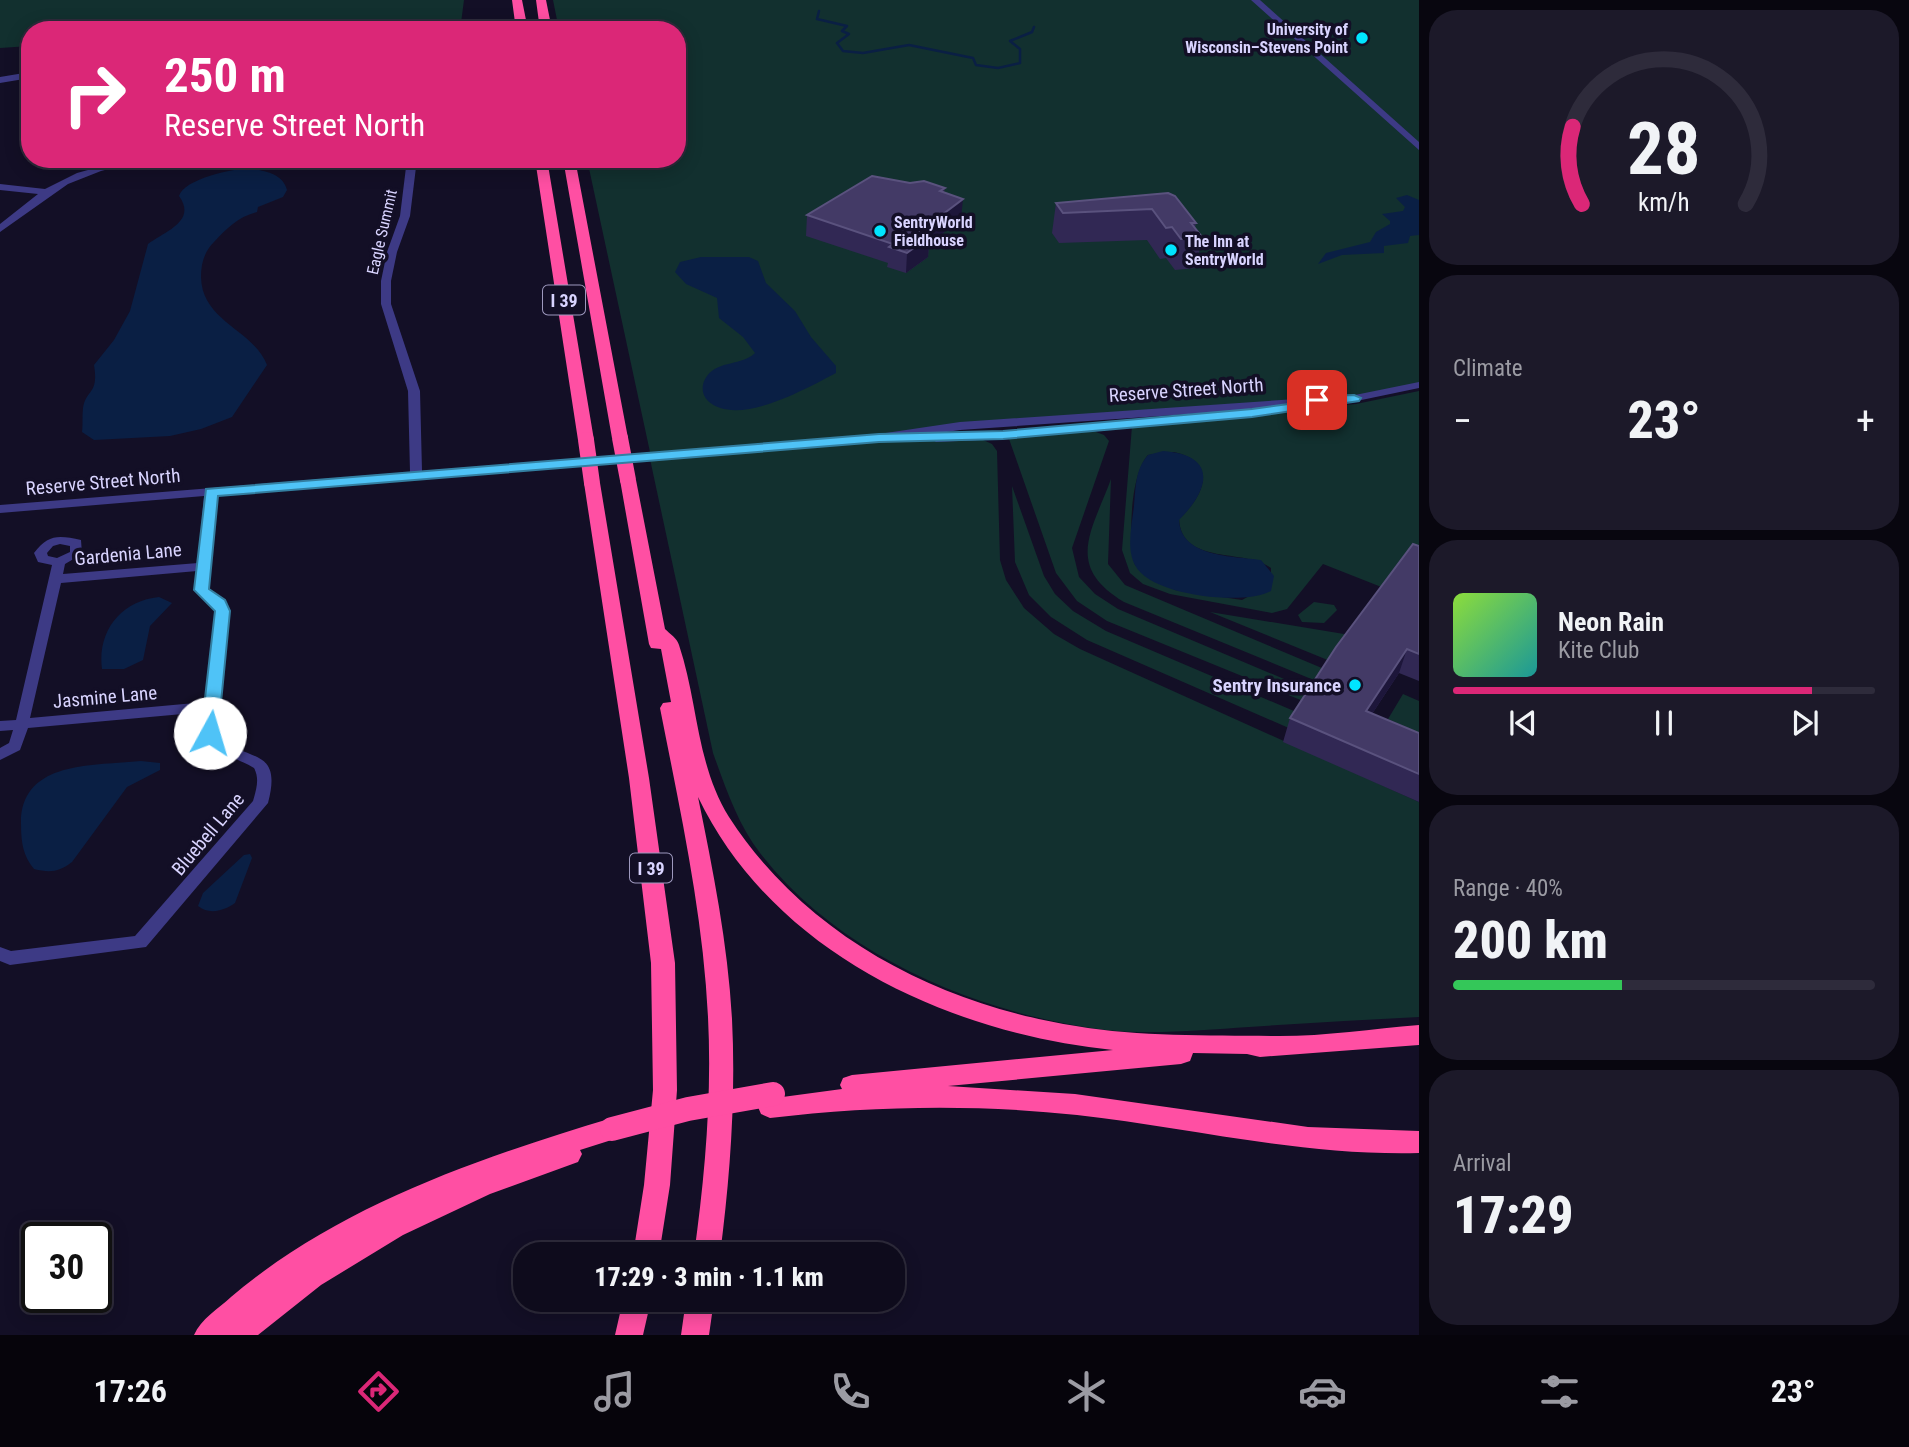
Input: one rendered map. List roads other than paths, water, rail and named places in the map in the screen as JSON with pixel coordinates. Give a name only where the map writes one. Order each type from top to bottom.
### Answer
[{"type":"highway","points":[[517,0],[520,21]]},
{"type":"highway","points":[[541,0],[544,21]]},
{"type":"highway","name":"I 39","points":[[542,168],[639,778],[663,963],[665,1090],[657,1185],[648,1242]]},
{"type":"highway","name":"I 39","points":[[571,168],[705,892],[717,978],[720,1057],[718,1130],[708,1242]]},
{"type":"highway","points":[[656,632],[669,643],[700,773],[718,816],[734,842],[780,898],[840,945],[899,979],[944,999],[1039,1029],[1115,1041],[1182,1044],[1236,1041],[1270,1046]]},
{"type":"highway","points":[[208,1335],[268,1286],[321,1250],[369,1223],[488,1169],[611,1135],[713,1115],[772,1100],[1270,1046],[1419,1035]]},
{"type":"highway","points":[[772,1100],[1000,1096],[1344,1141],[1419,1142]]},
{"type":"highway","points":[[238,1335],[287,1294],[393,1229],[495,1181],[611,1135]]},
{"type":"highway","points":[[629,1335],[634,1312]]},
{"type":"highway","points":[[695,1335],[698,1312]]},
{"type":"street","points":[[1255,0],[1419,146]]},
{"type":"street","points":[[0,80],[21,76]]},
{"type":"street","points":[[0,229],[44,192],[74,175],[104,168]]},
{"type":"street","name":"Eagle Summit","points":[[411,168],[405,216],[391,252],[386,281],[386,304],[414,391],[416,476]]},
{"type":"street","points":[[0,187],[44,192]]},
{"type":"street","name":"Reserve Street North","points":[[0,509],[879,438],[1003,435],[1264,412],[1419,385]]},
{"type":"street","name":"Bluebell Lane","points":[[0,954],[10,958],[65,953],[129,946],[145,939],[260,803],[265,789],[265,775],[259,764],[247,755],[212,740],[223,611],[219,603],[207,597],[202,590],[211,492]]},
{"type":"street","points":[[0,755],[15,746],[59,562]]},
{"type":"street","name":"Gardenia Lane","points":[[55,579],[204,567]]},
{"type":"street","name":"Jasmine Lane","points":[[0,726],[213,706]]},
{"type":"water","points":[[249,168],[277,176],[287,190],[283,197],[258,207],[257,212],[238,220],[224,232],[205,254],[201,277],[210,305],[251,342],[267,365],[232,417],[201,429],[170,436],[94,440],[82,432],[85,402],[95,382],[94,365],[114,340],[130,311],[148,244],[182,219],[184,205],[179,196],[183,190],[199,180]]},
{"type":"water","points":[[1407,195],[1419,200],[1419,235],[1410,236],[1408,243],[1384,246],[1384,253],[1342,255],[1318,264],[1326,253],[1370,242],[1376,232],[1390,224],[1382,214],[1403,211],[1405,207],[1396,198]]},
{"type":"water","points":[[701,257],[749,257],[758,261],[766,283],[795,311],[811,337],[836,366],[836,373],[791,396],[754,408],[721,408],[708,401],[703,389],[707,376],[718,367],[744,360],[755,353],[743,337],[719,318],[717,298],[686,284],[675,272],[680,262]]},
{"type":"water","points":[[1163,451],[1193,459],[1200,466],[1203,475],[1197,497],[1179,520],[1182,532],[1189,542],[1211,553],[1261,560],[1274,576],[1271,591],[1240,598],[1198,595],[1159,584],[1144,576],[1135,565],[1130,536],[1138,472],[1148,455]]},
{"type":"water","points":[[159,597],[172,603],[150,626],[143,660],[124,669],[102,669],[103,642],[114,620],[133,605]]},
{"type":"water","points":[[141,761],[160,763],[160,770],[127,787],[72,862],[54,871],[34,869],[27,859],[21,837],[24,803],[33,787],[64,770]]},
{"type":"water","points":[[250,854],[252,858],[235,903],[216,911],[198,906],[203,893],[244,855]]},
{"type":"waterway","points":[[819,11],[817,19],[847,26],[842,31],[849,34],[837,43],[843,51],[863,53],[909,45],[973,58],[976,65],[998,68],[1020,63],[1020,49],[1010,41],[1032,32],[1034,27]]},
{"type":"place","name":"University of Wisconsin–Stevens Point","points":[[1362,38]]},
{"type":"place","name":"SentryWorld Fieldhouse","points":[[880,231]]},
{"type":"place","name":"The Inn at SentryWorld","points":[[1171,250]]},
{"type":"place","name":"Sentry Insurance","points":[[1355,685]]}]
